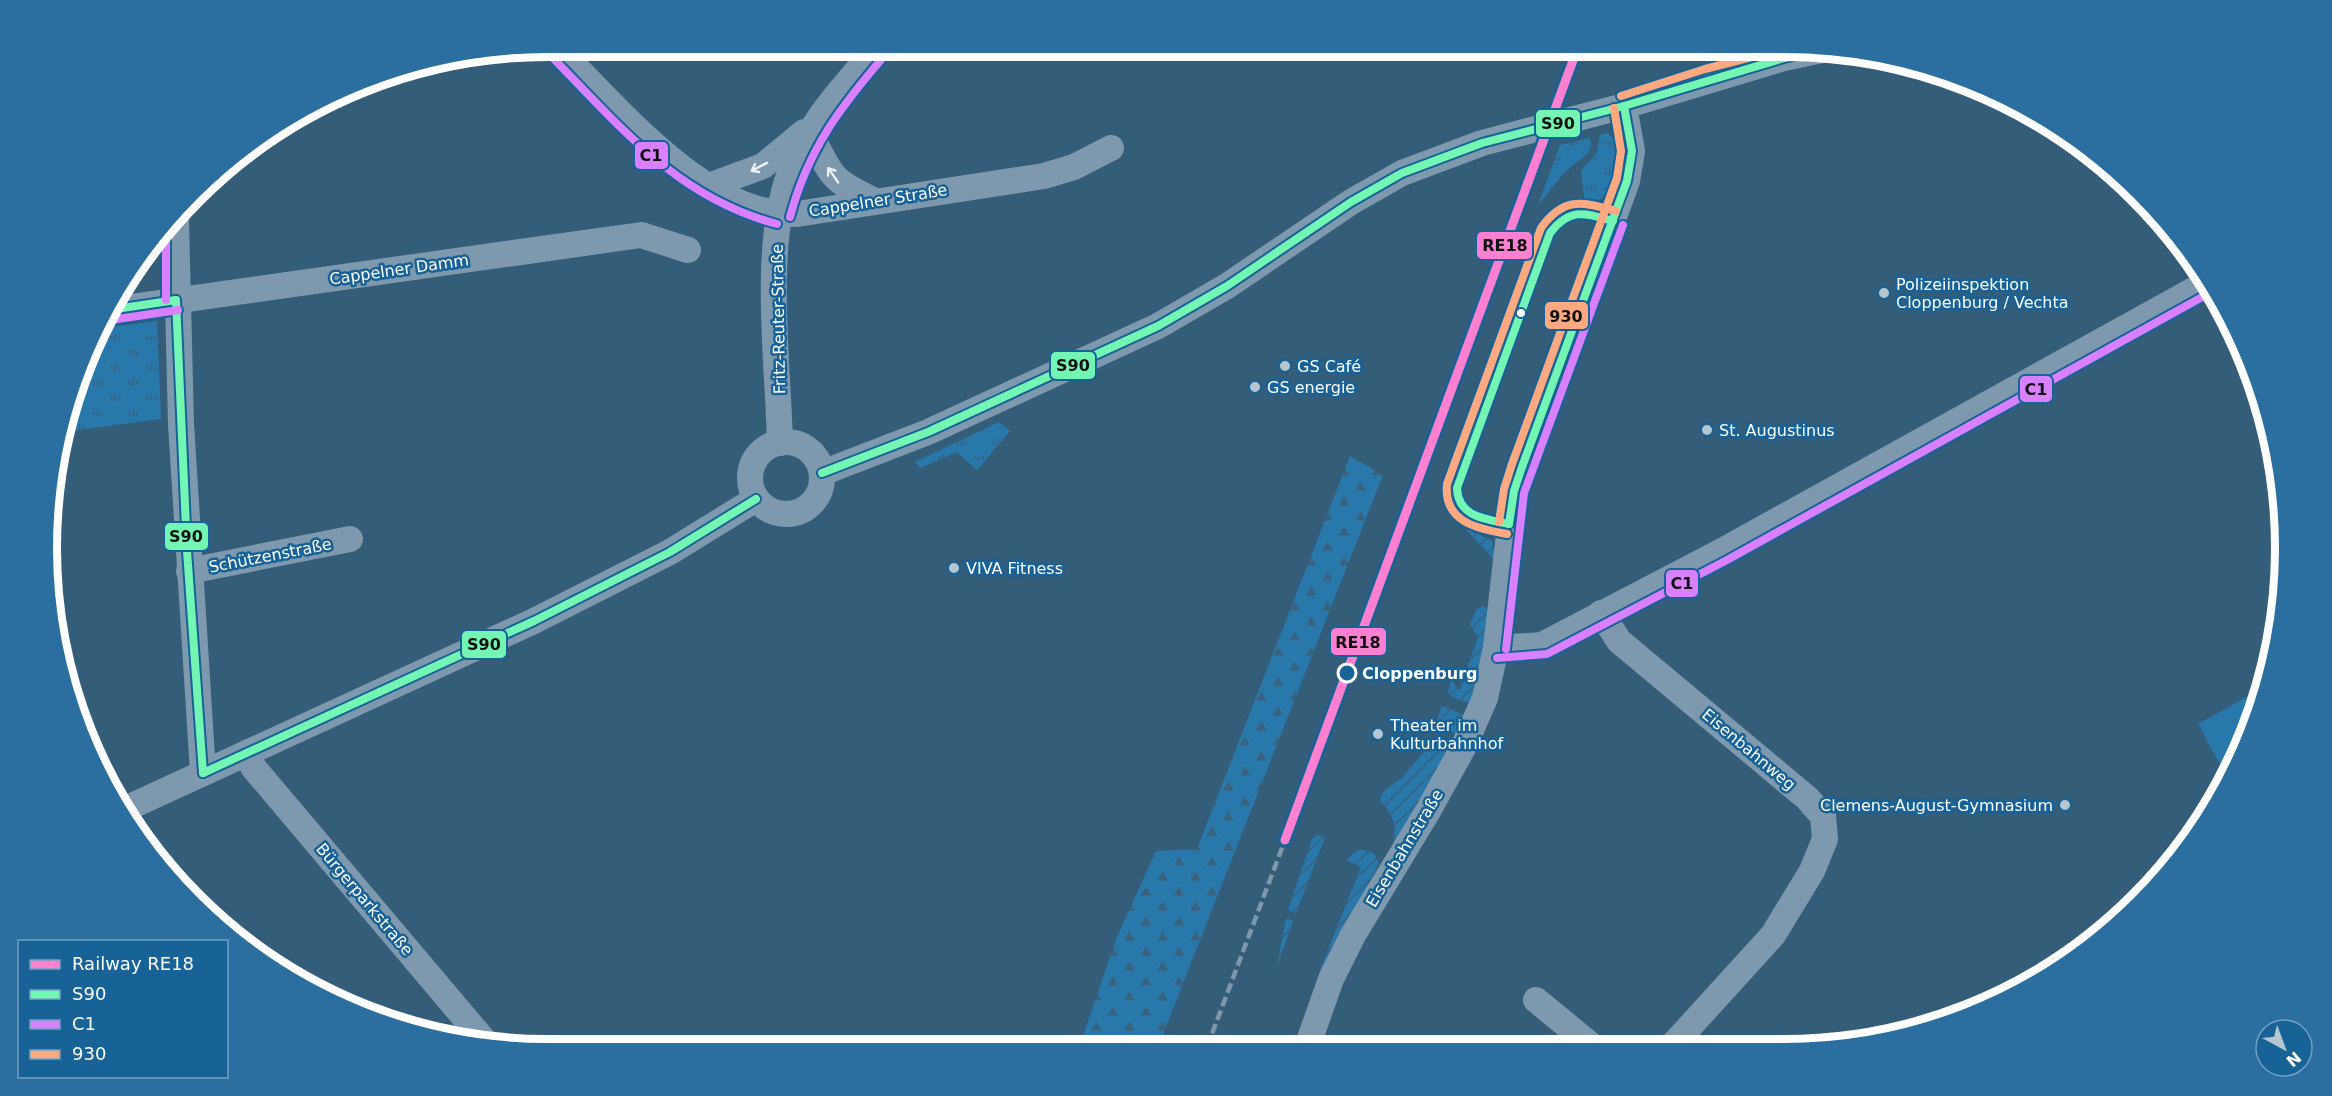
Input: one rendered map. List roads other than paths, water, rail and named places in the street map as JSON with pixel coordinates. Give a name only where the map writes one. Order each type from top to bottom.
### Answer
[{"type":"street","name":"Cappelner Straße","points":[[567,57],[661,150],[710,186],[744,205],[780,214],[1044,176],[1074,167],[1111,148]]},
{"type":"street","name":"Fritz-Reuter-Straße","points":[[780,442],[775,286],[780,214],[788,180],[815,125],[869,57]]},
{"type":"street","points":[[822,473],[928,432],[1158,326],[1227,286],[1351,202],[1402,174],[1482,143],[1624,106],[1701,81],[1794,57]]},
{"type":"street","name":"Eisenbahnstraße","points":[[1310,1039],[1331,979],[1353,935],[1464,746],[1485,698],[1496,648],[1514,491],[1630,170],[1632,151],[1624,106]]},
{"type":"street","points":[[710,186],[763,166],[815,125],[834,178],[843,186],[873,200]]},
{"type":"street","name":"Schützenstraße","points":[[171,233],[189,571],[203,773]]},
{"type":"street","name":"Cappelner Damm","points":[[120,308],[641,236],[688,250]]},
{"type":"street","points":[[1496,648],[1542,645],[1722,551],[2199,287]]},
{"type":"street","points":[[780,442],[792,442],[812,452],[822,473],[819,494],[804,510],[794,513],[772,512],[756,499],[750,481],[754,462],[766,448],[780,442]]},
{"type":"street","points":[[131,806],[534,621],[670,552],[756,499]]},
{"type":"street","name":"Schützenstraße","points":[[189,571],[350,539]]},
{"type":"street","name":"Eisenbahnweg","points":[[1601,613],[1619,641],[1808,798],[1823,816],[1825,839],[1812,871],[1773,935],[1678,1039]]},
{"type":"street","name":"Bürgerparkstraße","points":[[248,752],[253,766],[479,1034]]},
{"type":"street","points":[[1536,1000],[1583,1039]]},
{"type":"railway","points":[[1210,1039],[1285,840]]},
{"type":"rail line","name":"RE18","points":[[1285,840],[1574,57]]},
{"type":"place","name":"Polizeiinspektion Cloppenburg / Vechta","points":[[1884,293]]},
{"type":"place","name":"GS Café","points":[[1285,366]]},
{"type":"place","name":"GS energie","points":[[1255,387]]},
{"type":"place","name":"St. Augustinus","points":[[1707,430]]},
{"type":"place","name":"VIVA Fitness","points":[[954,568]]},
{"type":"place","name":"Cloppenburg","points":[[1347,673]]},
{"type":"place","name":"Theater im Kulturbahnhof","points":[[1378,734]]},
{"type":"place","name":"Clemens-August-Gymnasium","points":[[2065,805]]}]
